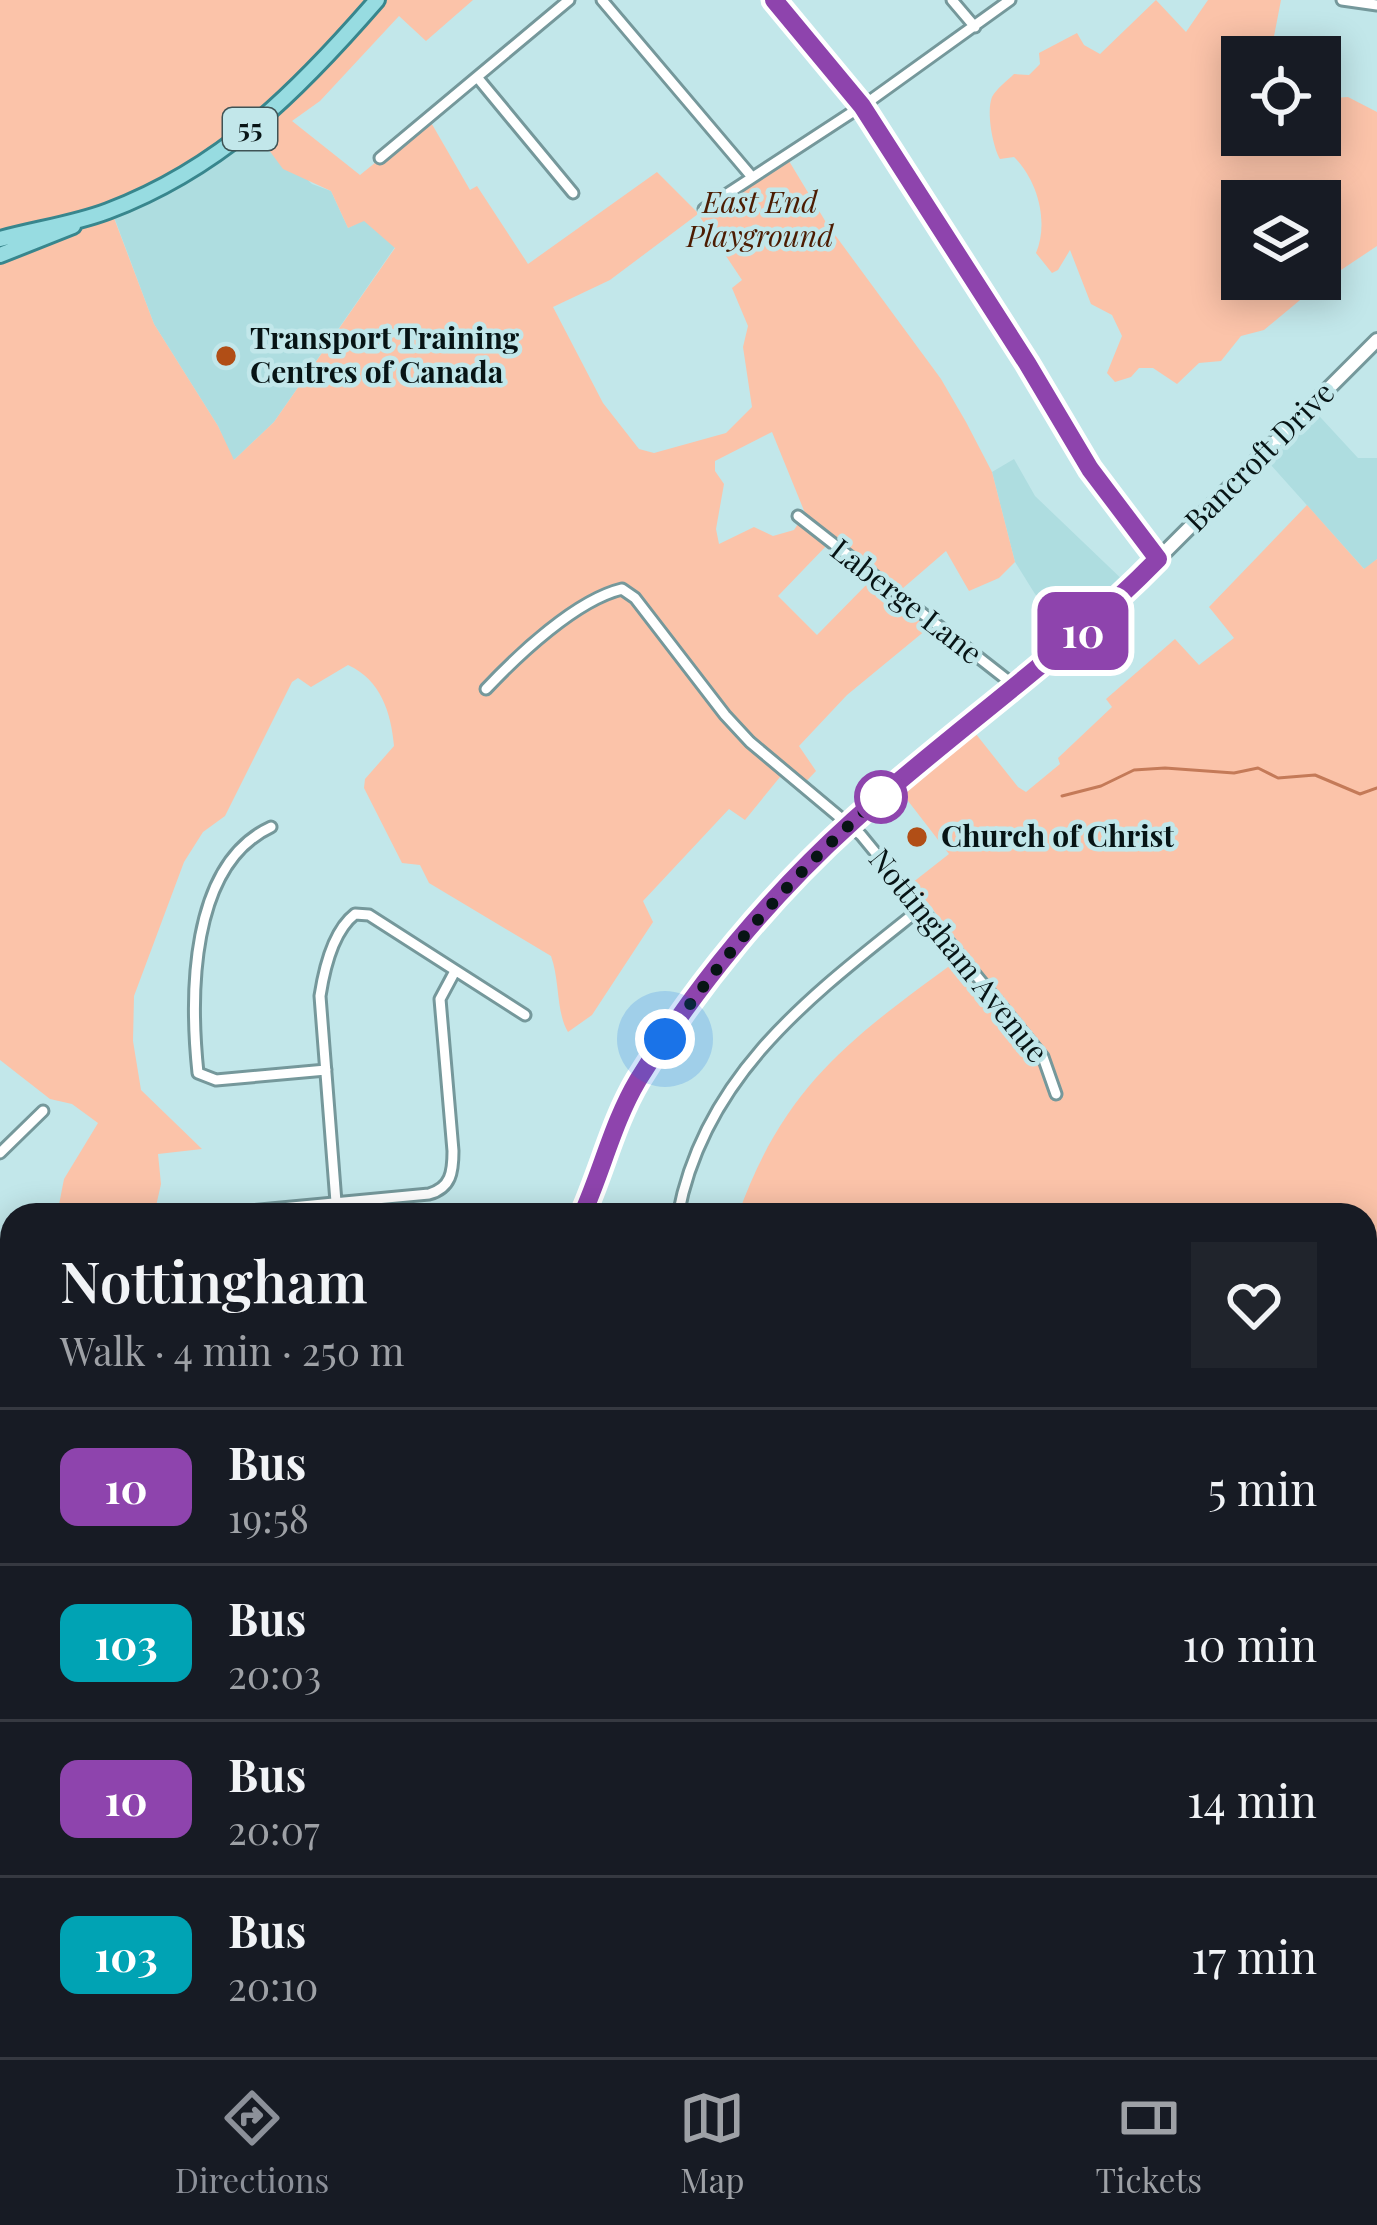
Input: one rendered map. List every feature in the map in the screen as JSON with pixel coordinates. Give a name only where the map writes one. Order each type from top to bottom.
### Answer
[{"type":"main road","name":"55","points":[[0,255],[41,242],[187,172],[253,127],[322,65],[376,0]]},
{"type":"main road","name":"55","points":[[0,239],[93,216]]},
{"type":"main road","name":"Bancroft Drive","points":[[587,1203],[628,1098],[665,1039],[741,939],[850,824],[1091,625],[1377,340]]},
{"type":"street","points":[[380,158],[569,0]]},
{"type":"street","points":[[602,0],[752,177]]},
{"type":"street","points":[[775,0],[862,106],[1090,469],[1158,559]]},
{"type":"street","points":[[952,0],[975,27]]},
{"type":"street","points":[[704,208],[862,106],[1010,0]]},
{"type":"street","points":[[1342,0],[1377,5]]},
{"type":"street","points":[[477,77],[574,193]]},
{"type":"street","name":"Laberge Lane","points":[[798,516],[1016,687]]},
{"type":"street","name":"Nottingham Avenue","points":[[486,689],[532,645],[607,592],[622,589],[635,598],[724,715],[850,824],[1043,1057],[1056,1094]]},
{"type":"street","points":[[272,827],[256,834],[235,854],[200,939],[194,1005],[198,1073],[216,1080],[326,1070]]},
{"type":"street","points":[[681,1203],[703,1138],[742,1073],[794,1011],[921,908]]},
{"type":"street","points":[[336,1202],[320,996],[332,954],[350,917],[368,915],[525,1015]]},
{"type":"street","points":[[326,1203],[429,1194],[450,1179],[453,1151],[440,999],[455,971]]},
{"type":"street","points":[[0,1154],[43,1111]]},
{"type":"shaded area","points":[[252,126],[312,184],[331,191],[348,228],[364,220],[395,247],[274,422],[233,461],[218,426],[154,324],[111,209]]},
{"type":"shaded area","points":[[1310,406],[1358,458],[1377,458],[1377,559],[1365,570],[1261,454]]},
{"type":"shaded area","points":[[1014,459],[1035,496],[1129,586],[1073,638],[1015,562],[992,472]]},
{"type":"green space","name":"East End Playground","points":[[0,0],[473,0],[426,41],[399,16],[320,101],[292,121],[360,175],[429,119],[470,190],[477,186],[528,264],[657,172],[698,213],[786,156],[827,224],[941,379],[966,422],[992,472],[1015,562],[999,578],[969,591],[946,551],[895,595],[932,625],[847,695],[799,746],[816,771],[799,789],[780,777],[745,820],[729,809],[643,901],[653,922],[592,1015],[568,1032],[551,956],[429,883],[420,865],[402,863],[364,788],[365,779],[394,746],[382,699],[369,679],[348,665],[311,687],[298,678],[225,816],[203,832],[184,862],[134,996],[133,1041],[141,1090],[202,1149],[158,1154],[161,1184],[157,1203],[59,1203],[64,1179],[98,1123],[72,1104],[50,1099],[0,1060]],"holes":[[[252,127],[283,169],[331,191],[348,228],[364,221],[395,248],[274,422],[234,460],[154,324],[111,210]],[[698,214],[742,280],[732,288],[748,326],[743,347],[752,407],[726,433],[654,453],[639,449],[603,403],[553,307],[610,280]],[[772,432],[805,513],[794,530],[773,536],[754,527],[719,544],[716,529],[724,484],[715,471],[715,461]],[[829,543],[872,579],[817,635],[778,596]]]},
{"type":"green space","points":[[1156,0],[1186,32],[1208,0],[1281,0],[1274,36],[1221,36],[1221,156],[1341,156],[1341,98],[1377,112],[1377,246],[1341,270],[1341,180],[1221,180],[1221,300],[1300,300],[1264,330],[1241,336],[1221,361],[1199,363],[1177,384],[1153,368],[1139,368],[1131,377],[1115,382],[1107,373],[1122,336],[1112,315],[1091,304],[1070,250],[1052,273],[1036,253],[1041,215],[1035,190],[1014,157],[1000,159],[990,111],[999,88],[1014,74],[1029,75],[1040,64],[1039,53],[1077,33],[1084,45],[1100,54]]},
{"type":"green space","points":[[1307,505],[1364,569],[1377,559],[1377,1203],[743,1203],[779,1128],[829,1064],[967,953],[912,883],[949,854],[895,784],[968,724],[1026,792],[1060,764],[1058,758],[1112,707],[1106,699],[1175,639],[1199,665],[1234,638],[1209,607]]},
{"type":"waterway","points":[[1062,796],[1101,786],[1134,770],[1165,768],[1234,773],[1258,768],[1278,778],[1315,775],[1360,794],[1377,788]]},
{"type":"bus line","name":"10","points":[[587,1203],[628,1098],[680,1017],[741,939],[850,824],[1091,625],[1158,559],[1090,469],[862,106],[774,0]]},
{"type":"place","name":"Transport Training Centres of Canada","points":[[226,356]]},
{"type":"place","name":"Church of Christ","points":[[917,837]]},
{"type":"route","points":[[665,1039],[766,910],[889,789],[881,797]]}]
